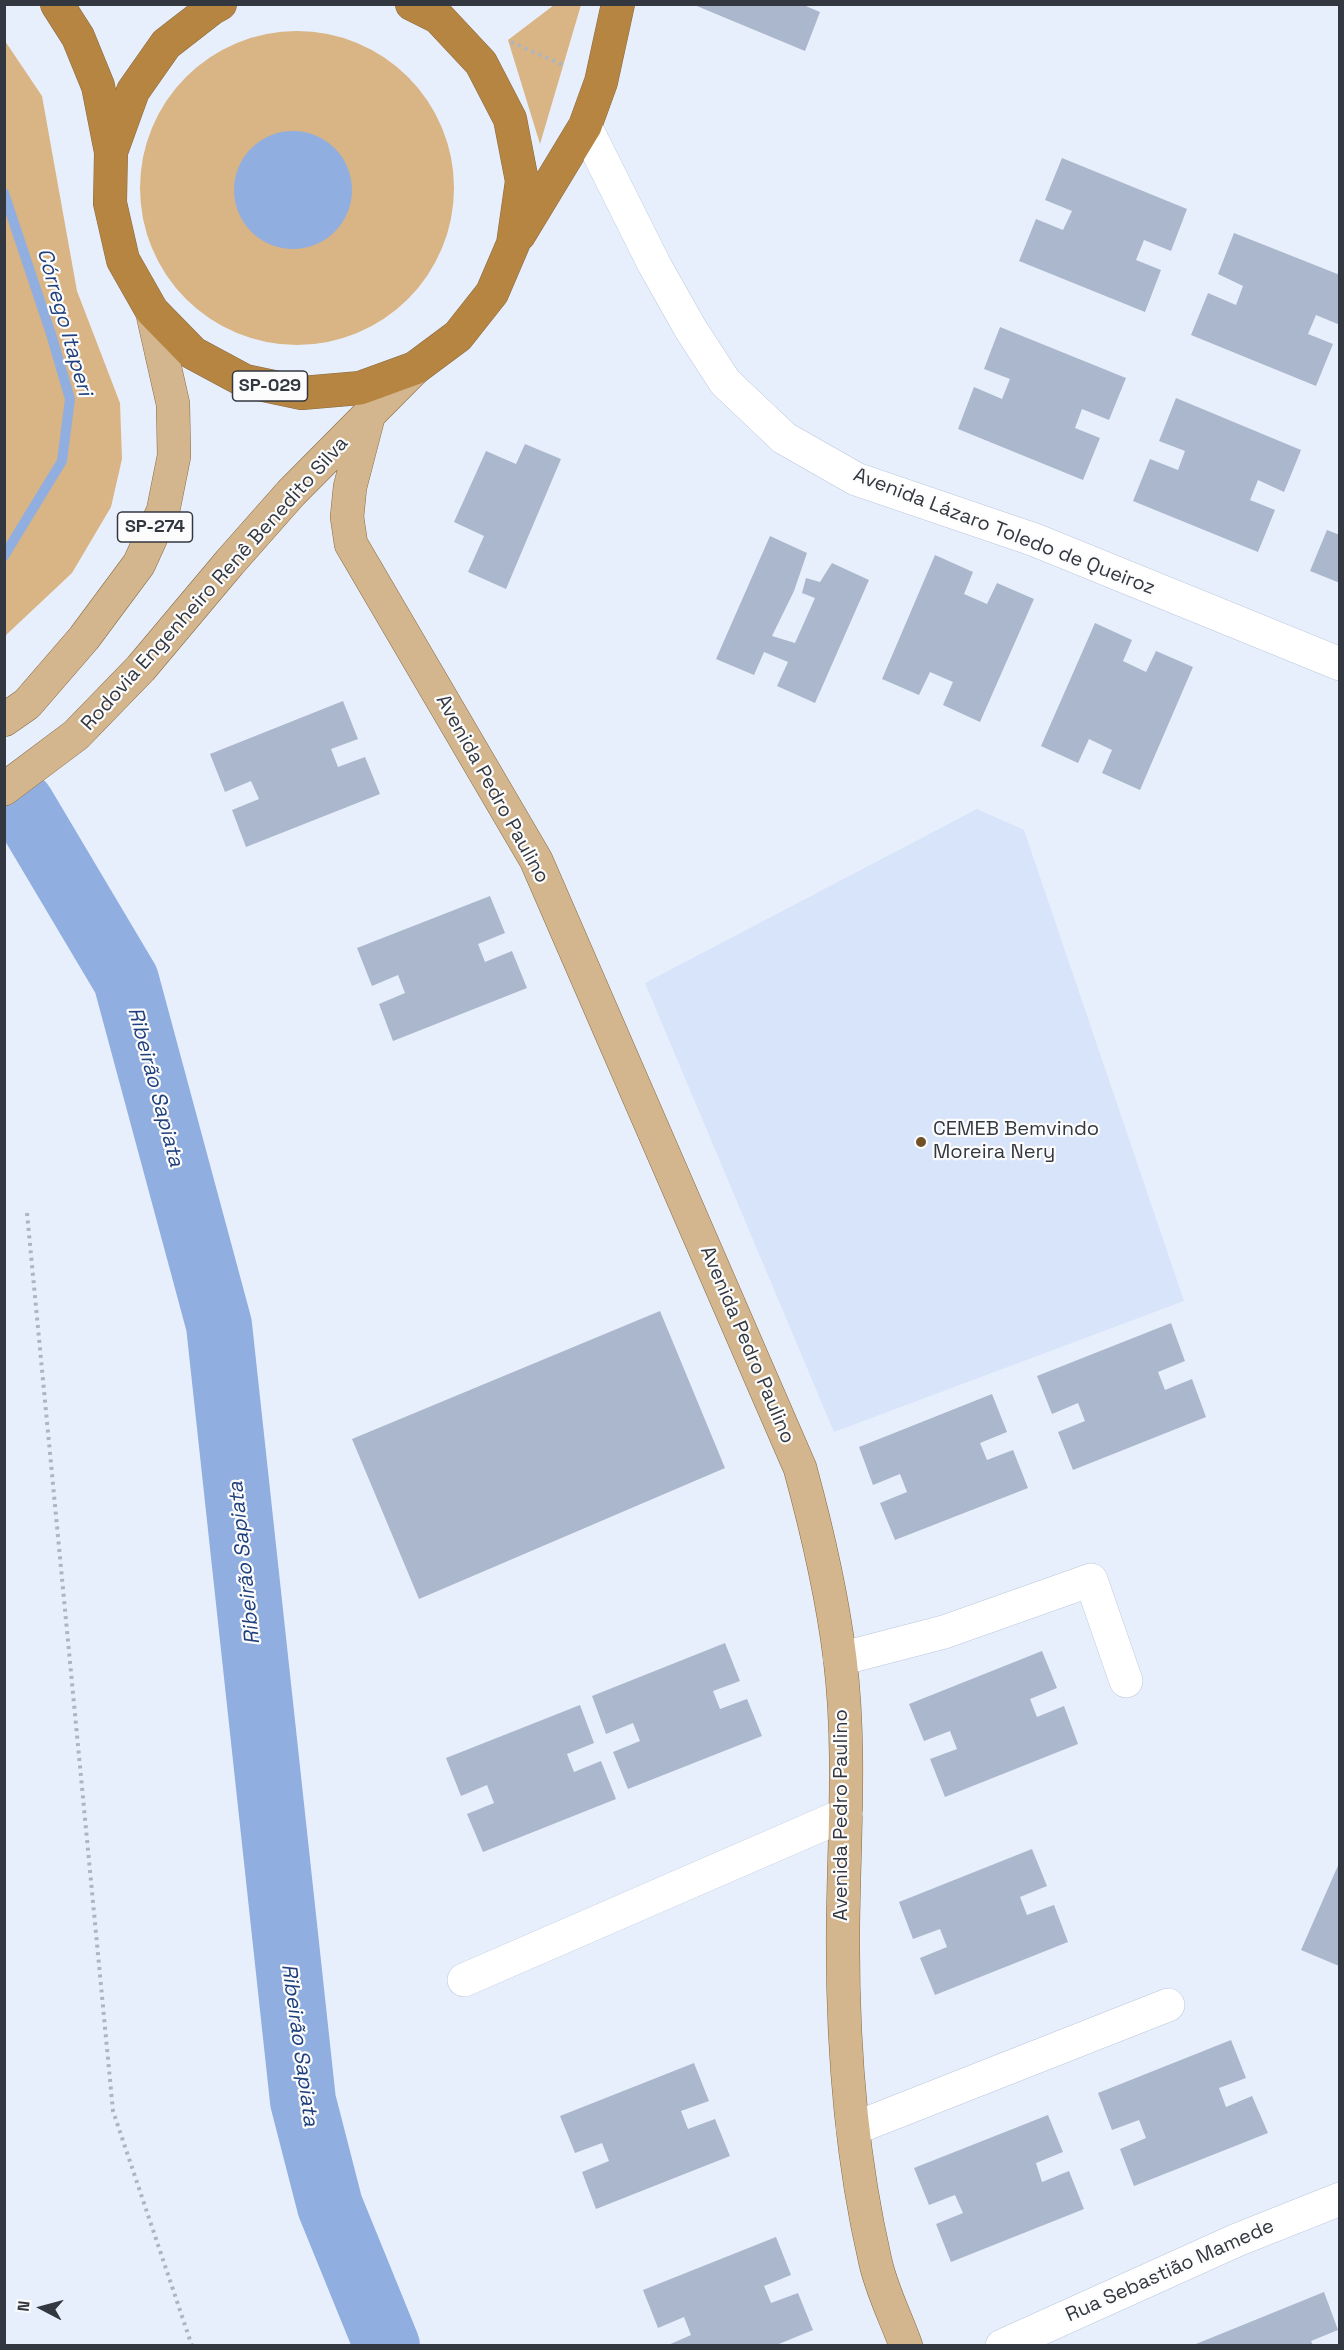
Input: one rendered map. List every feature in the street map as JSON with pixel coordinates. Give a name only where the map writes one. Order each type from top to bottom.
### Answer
[{"type":"highway","name":"SP-029","points":[[57,4],[78,37],[98,86],[111,152],[110,203],[123,260],[152,311],[193,353],[245,381],[302,393],[360,388],[415,368],[458,336],[492,293],[513,244],[585,126],[601,82],[618,4]]},
{"type":"highway","name":"SP-029","points":[[111,152],[133,91],[166,44],[220,4]]},
{"type":"highway","name":"SP-029","points":[[412,4],[438,16],[481,63],[510,119],[522,181],[513,244]]},
{"type":"main road","name":"SP-274","points":[[4,720],[27,704],[84,638],[139,564],[163,511],[174,456],[173,404],[152,311]]},
{"type":"main road","name":"Rodovia Engenheiro Renê Benedito Silva","points":[[4,789],[76,735],[141,668],[230,562],[291,494],[415,368]]},
{"type":"main road","name":"Avenida Pedro Paulino","points":[[368,418],[350,487],[347,517],[351,544],[536,860],[800,1468],[815,1525],[840,1659],[846,1780],[843,1926],[845,2025],[853,2129],[875,2263],[906,2346]]},
{"type":"street","name":"Avenida Lázaro Toledo de Queiroz","points":[[585,126],[654,264],[696,337],[725,382],[784,438],[856,478],[1035,540],[1340,664]]},
{"type":"street","points":[[840,1659],[944,1632],[1091,1580],[1126,1681]]},
{"type":"street","points":[[464,1980],[846,1814]]},
{"type":"street","points":[[853,2129],[1168,2005]]},
{"type":"street","name":"Rua Sebastião Mamede","points":[[1002,2346],[1237,2240],[1340,2199]]},
{"type":"path","points":[[508,40],[563,65]]},
{"type":"path","points":[[27,1213],[113,2110],[192,2346]]},
{"type":"shaded area","points":[[554,5],[581,5],[540,144],[508,40]]},
{"type":"shaded area","points":[[282,31],[312,31],[343,37],[371,49],[397,66],[419,88],[436,114],[448,142],[454,173],[454,203],[448,234],[436,262],[419,288],[397,310],[371,327],[343,339],[312,345],[282,345],[251,339],[223,327],[197,310],[175,288],[158,262],[146,234],[140,203],[140,173],[146,142],[158,114],[175,88],[197,66],[223,49],[251,37]]},
{"type":"shaded area","points":[[5,41],[42,96],[77,291],[120,403],[122,459],[111,507],[72,573],[5,636]]},
{"type":"shaded area","name":"CEMEB Bemvindo Moreira Nery","points":[[977,809],[1024,830],[1184,1301],[834,1432],[645,983]]},
{"type":"water","points":[[293,131],[316,135],[335,148],[348,167],[352,190],[348,213],[335,232],[316,245],[293,249],[270,245],[251,232],[238,213],[234,190],[238,167],[251,148],[270,135]]},
{"type":"building","points":[[692,4],[801,4],[820,12],[805,51]]},
{"type":"building","points":[[1062,158],[1187,209],[1171,251],[1144,240],[1136,260],[1161,270],[1145,312],[1019,261],[1036,219],[1063,230],[1072,211],[1045,200]]},
{"type":"building","points":[[1234,233],[1340,275],[1340,325],[1316,315],[1308,334],[1333,344],[1316,386],[1191,335],[1208,293],[1236,305],[1243,286],[1218,274]]},
{"type":"building","points":[[1000,327],[1126,378],[1109,420],[1082,409],[1075,428],[1100,438],[1083,480],[958,429],[974,387],[1002,399],[1010,379],[984,369]]},
{"type":"building","points":[[1176,398],[1301,450],[1284,492],[1258,480],[1250,500],[1275,510],[1258,552],[1133,501],[1150,459],[1178,470],[1185,451],[1159,441]]},
{"type":"building","points":[[525,444],[561,459],[506,589],[468,572],[484,536],[454,522],[486,451],[516,464]]},
{"type":"building","points":[[1327,530],[1340,535],[1340,583],[1310,571]]},
{"type":"building","points":[[770,536],[807,553],[794,591],[772,636],[795,643],[815,598],[802,593],[806,578],[820,582],[832,563],[869,580],[815,703],[777,686],[788,662],[764,652],[754,675],[716,659]]},
{"type":"building","points":[[935,555],[973,572],[964,594],[987,604],[997,583],[1034,599],[980,722],[943,705],[953,682],[930,672],[919,695],[882,679]]},
{"type":"building","points":[[1095,623],[1132,640],[1123,661],[1146,672],[1156,651],[1193,667],[1140,790],[1102,773],[1112,750],[1089,739],[1078,763],[1041,746]]},
{"type":"building","points":[[343,701],[358,739],[331,749],[338,767],[365,757],[380,794],[246,847],[232,810],[259,799],[251,781],[225,792],[210,754]]},
{"type":"building","points":[[490,896],[505,933],[478,944],[485,962],[512,951],[527,988],[393,1041],[379,1004],[405,993],[398,975],[372,986],[357,948]]},
{"type":"building","points":[[660,1311],[725,1468],[419,1599],[352,1439]]},
{"type":"building","points":[[1171,1323],[1185,1361],[1158,1372],[1165,1390],[1192,1379],[1206,1417],[1073,1470],[1058,1432],[1085,1421],[1078,1403],[1052,1414],[1037,1376]]},
{"type":"building","points":[[992,1394],[1007,1432],[980,1443],[987,1460],[1013,1450],[1028,1488],[895,1540],[880,1503],[907,1492],[900,1474],[873,1485],[859,1447]]},
{"type":"building","points":[[725,1643],[740,1681],[713,1691],[720,1709],[747,1699],[762,1736],[628,1789],[613,1752],[640,1741],[633,1723],[606,1734],[592,1696]]},
{"type":"building","points":[[1042,1651],[1057,1688],[1030,1699],[1037,1717],[1064,1706],[1078,1744],[945,1797],[930,1759],[957,1749],[950,1731],[924,1741],[909,1704]]},
{"type":"building","points":[[580,1705],[594,1743],[567,1754],[574,1772],[601,1761],[616,1799],[483,1852],[467,1814],[494,1803],[487,1785],[461,1796],[446,1758]]},
{"type":"building","points":[[1032,1849],[1047,1886],[1020,1897],[1027,1915],[1054,1905],[1068,1942],[935,1995],[920,1958],[947,1947],[940,1929],[913,1939],[899,1902]]},
{"type":"building","points":[[1340,1861],[1340,1964],[1339,1966],[1301,1950]]},
{"type":"building","points":[[1231,2040],[1246,2078],[1219,2088],[1226,2107],[1252,2096],[1268,2133],[1134,2186],[1120,2149],[1146,2138],[1139,2120],[1112,2130],[1098,2093]]},
{"type":"building","points":[[694,2063],[709,2101],[681,2111],[688,2129],[715,2119],[730,2156],[596,2209],[582,2172],[609,2161],[602,2143],[575,2153],[560,2116]]},
{"type":"building","points":[[1048,2115],[1063,2152],[1036,2163],[1042,2182],[1069,2171],[1084,2209],[951,2262],[936,2224],[963,2213],[955,2195],[929,2205],[914,2168]]},
{"type":"building","points":[[776,2237],[791,2275],[764,2286],[771,2303],[798,2293],[813,2330],[774,2346],[666,2346],[691,2335],[684,2317],[658,2328],[643,2290]]},
{"type":"building","points":[[1324,2292],[1338,2330],[1311,2341],[1313,2346],[1191,2346]]},
{"type":"waterway","name":"Córrego Itaperi","points":[[4,193],[70,399],[62,461],[4,556]]},
{"type":"waterway","name":"Ribeirão Sapiata","points":[[22,805],[126,980],[219,1325],[303,2101],[330,2206],[387,2346]]},
{"type":"place","name":"CEMEB Bemvindo Moreira Nery","points":[[921,1142]]}]
